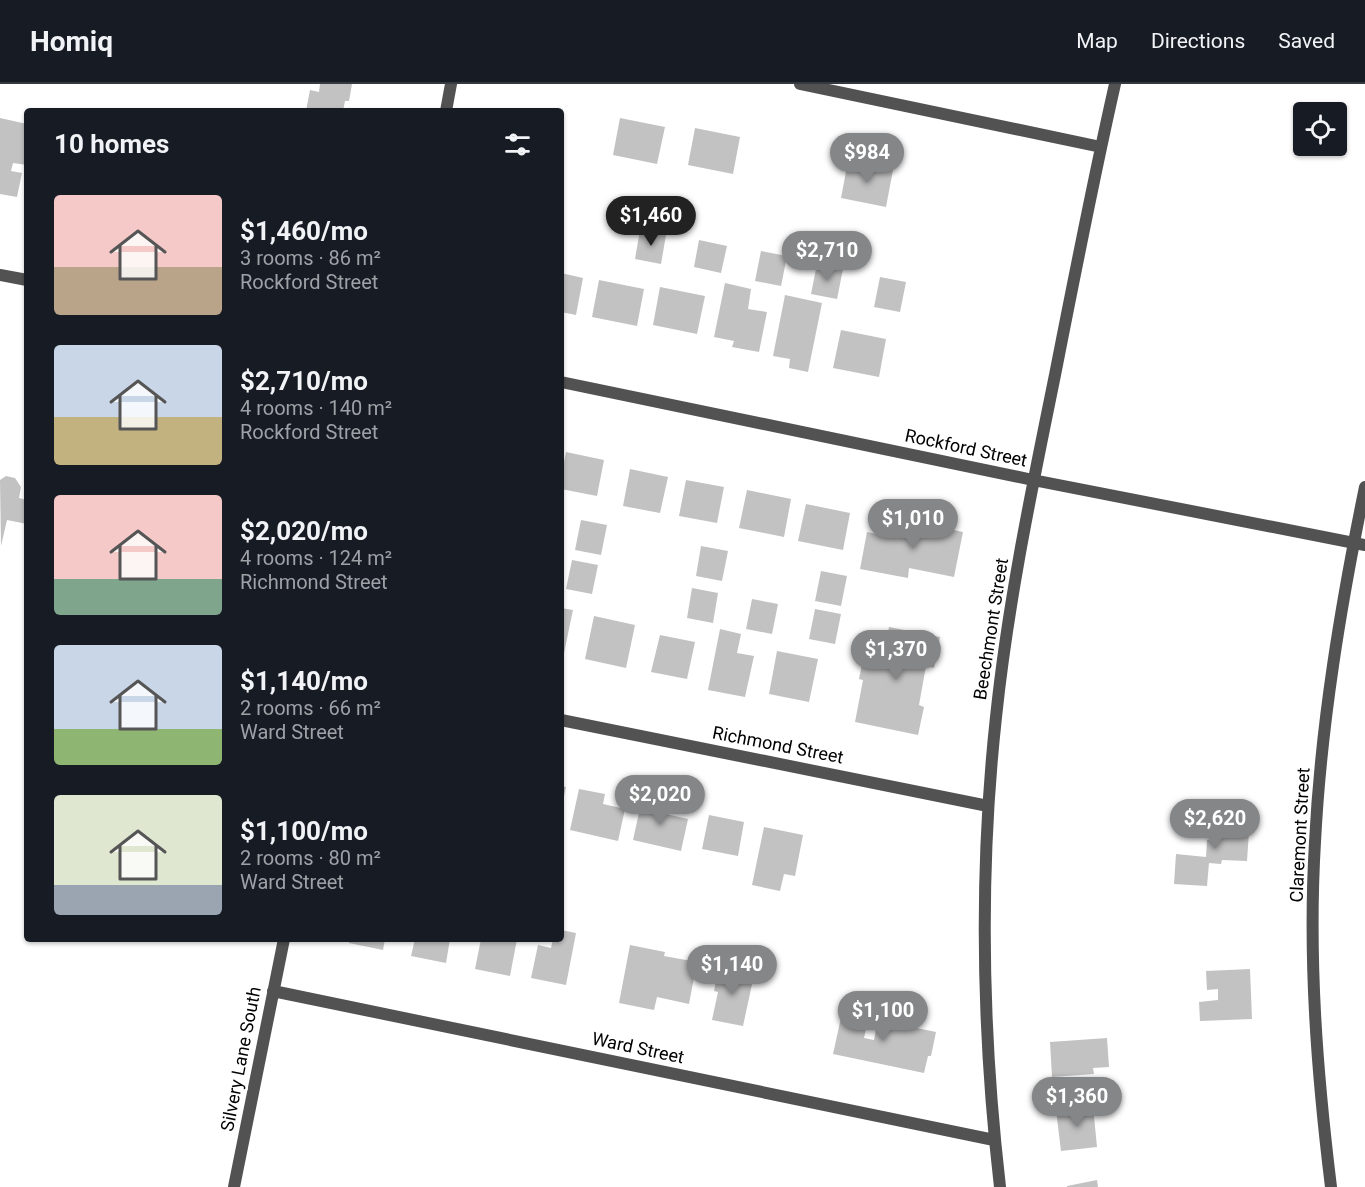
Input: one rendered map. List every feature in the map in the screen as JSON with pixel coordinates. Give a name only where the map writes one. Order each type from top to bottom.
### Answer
[{"type":"street","points":[[447,108],[451,84]]},
{"type":"street","points":[[800,84],[1101,147]]},
{"type":"street","name":"Beechmont Street","points":[[1000,1187],[994,1140],[985,977],[988,806],[996,718],[1005,641],[1033,480],[1115,84]]},
{"type":"street","points":[[0,274],[24,279]]},
{"type":"street","name":"Rockford Street","points":[[564,383],[1033,480],[1359,544]]},
{"type":"street","name":"Claremont Street","points":[[1331,1187],[1315,1032],[1314,843],[1325,724],[1359,544],[1365,487]]},
{"type":"street","name":"Richmond Street","points":[[564,721],[988,806]]},
{"type":"street","name":"Silvery Lane South","points":[[234,1187],[283,942]]},
{"type":"street","name":"Ward Street","points":[[273,992],[994,1140]]},
{"type":"building","points":[[320,84],[352,84],[349,101],[345,101],[344,108],[307,108],[310,90],[319,92]]},
{"type":"building","points":[[0,118],[24,123],[24,165],[13,163],[11,171],[22,173],[17,197],[0,194]]},
{"type":"building","points":[[620,118],[665,127],[657,164],[613,155]]},
{"type":"building","points":[[695,128],[740,137],[733,174],[688,165]]},
{"type":"building","points":[[848,161],[893,170],[886,207],[841,198]]},
{"type":"building","points":[[640,230],[666,235],[661,264],[635,259]]},
{"type":"building","points":[[699,240],[727,246],[721,273],[694,267]]},
{"type":"building","points":[[761,251],[787,256],[781,286],[755,281]]},
{"type":"building","points":[[817,264],[843,269],[837,299],[811,294]]},
{"type":"building","points":[[564,274],[583,278],[576,315],[564,313]]},
{"type":"building","points":[[880,277],[906,282],[900,312],[874,307]]},
{"type":"building","points":[[599,280],[644,289],[637,326],[592,317]]},
{"type":"building","points":[[725,283],[751,289],[748,309],[767,312],[759,352],[732,347],[734,341],[714,337]]},
{"type":"building","points":[[660,287],[705,296],[697,334],[653,325]]},
{"type":"building","points":[[785,295],[822,303],[808,372],[789,368],[790,359],[773,356]]},
{"type":"building","points":[[841,330],[886,339],[879,377],[833,368]]},
{"type":"building","points":[[566,452],[604,460],[597,496],[564,490]]},
{"type":"building","points":[[630,469],[668,477],[660,513],[623,506]]},
{"type":"building","points":[[6,476],[15,478],[21,487],[19,498],[24,499],[24,523],[7,520],[1,546],[0,480]]},
{"type":"building","points":[[686,480],[724,487],[717,523],[679,516]]},
{"type":"building","points":[[747,490],[791,499],[784,537],[739,528]]},
{"type":"building","points":[[806,504],[850,513],[843,550],[798,541]]},
{"type":"building","points":[[581,520],[607,525],[601,555],[575,550]]},
{"type":"building","points":[[911,521],[963,532],[954,577],[909,568],[908,578],[860,569],[867,532],[891,537],[894,522],[910,525]]},
{"type":"building","points":[[701,546],[728,551],[722,581],[696,576]]},
{"type":"building","points":[[572,560],[598,565],[592,594],[566,589]]},
{"type":"building","points":[[821,571],[847,576],[841,606],[815,601]]},
{"type":"building","points":[[692,588],[718,593],[713,623],[687,618]]},
{"type":"building","points":[[752,599],[778,604],[772,634],[746,629]]},
{"type":"building","points":[[564,608],[573,610],[564,653]]},
{"type":"building","points":[[815,609],[841,614],[835,644],[809,639]]},
{"type":"building","points":[[594,616],[635,625],[626,668],[585,659]]},
{"type":"building","points":[[889,627],[940,637],[934,668],[926,666],[919,705],[924,707],[918,735],[855,722],[863,680],[859,679],[866,644],[885,648]]},
{"type":"building","points":[[720,629],[741,634],[737,653],[754,656],[745,697],[708,690]]},
{"type":"building","points":[[660,635],[695,642],[687,679],[651,672]]},
{"type":"building","points":[[777,651],[818,659],[809,702],[769,694]]},
{"type":"building","points":[[579,789],[605,794],[603,804],[625,809],[618,841],[570,830]]},
{"type":"building","points":[[642,799],[668,804],[666,814],[688,819],[681,851],[633,840]]},
{"type":"building","points":[[709,815],[744,822],[738,856],[702,849]]},
{"type":"building","points":[[1213,815],[1250,817],[1247,861],[1222,860],[1221,864],[1209,863],[1207,886],[1174,884],[1176,854],[1206,857],[1207,840],[1211,840]]},
{"type":"building","points":[[764,827],[803,835],[795,876],[784,874],[780,891],[752,885]]},
{"type":"building","points":[[564,931],[576,933],[566,985],[531,978],[538,945],[551,948],[552,942],[564,942]]},
{"type":"building","points":[[349,942],[384,942],[383,950]]},
{"type":"building","points":[[414,942],[450,942],[446,963],[411,956]]},
{"type":"building","points":[[480,942],[516,942],[510,976],[475,969]]},
{"type":"building","points":[[630,945],[665,952],[664,956],[697,962],[689,1004],[657,997],[654,1010],[619,1003]]},
{"type":"building","points":[[719,967],[754,975],[743,1026],[712,1020],[718,992],[714,991]]},
{"type":"building","points":[[1250,969],[1252,1019],[1200,1021],[1199,1002],[1218,1000],[1218,989],[1207,990],[1206,971]]},
{"type":"building","points":[[844,1004],[870,1010],[864,1038],[874,1040],[878,1020],[936,1032],[931,1056],[928,1056],[924,1073],[833,1054]]},
{"type":"building","points":[[1107,1038],[1109,1067],[1093,1068],[1094,1074],[1052,1077],[1050,1042]]},
{"type":"building","points":[[1093,1106],[1097,1147],[1061,1151],[1056,1110]]},
{"type":"building","points":[[1097,1180],[1098,1187],[1067,1187],[1067,1186]]}]
